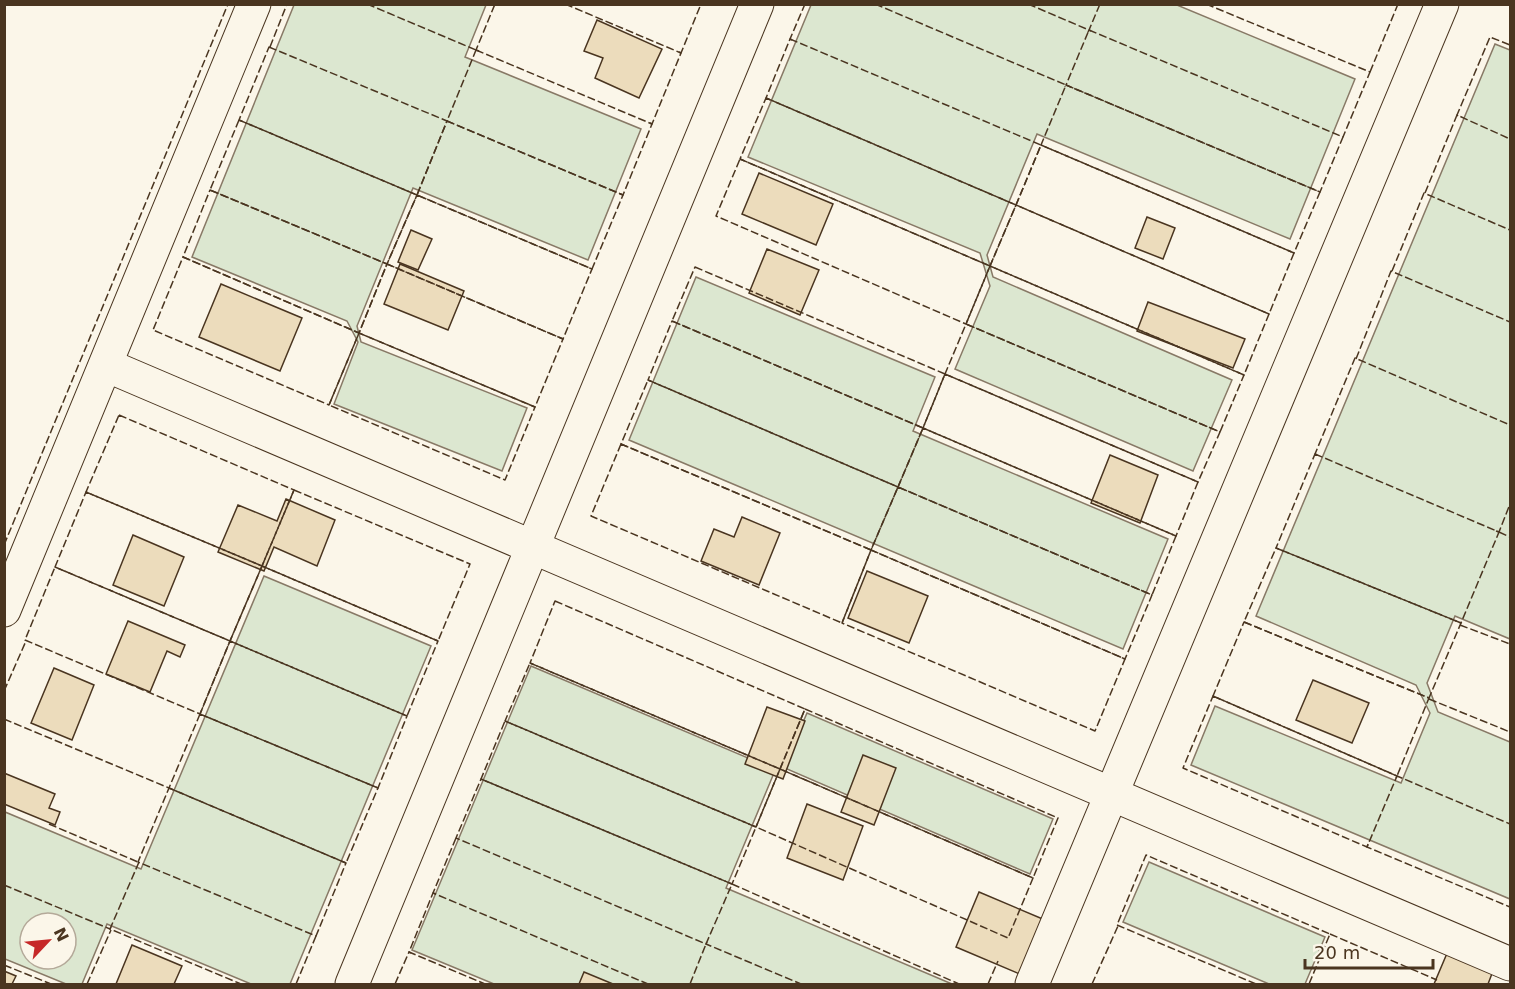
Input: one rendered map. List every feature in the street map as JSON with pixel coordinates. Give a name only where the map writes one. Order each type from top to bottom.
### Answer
[{"type":"street","points":[[4,610],[254,4]]},
{"type":"street","points":[[352,984],[757,4]]},
{"type":"street","points":[[1032,984],[1442,4]]},
{"type":"street","points":[[106,365],[1510,964]]},
{"type":"green space","points":[[294,5],[486,5],[465,57],[641,129],[588,260],[413,188],[357,326],[361,342],[527,408],[502,471],[334,404],[358,342],[347,321],[192,257]]},
{"type":"green space","points":[[811,5],[1177,5],[1355,79],[1290,239],[1037,134],[987,255],[993,277],[1232,380],[1193,471],[955,369],[990,286],[980,253],[748,157]]},
{"type":"green space","points":[[1495,44],[1510,50],[1510,639],[1455,616],[1427,683],[1438,712],[1510,742],[1510,899],[1191,765],[1215,706],[1401,783],[1430,713],[1416,685],[1256,616]]},
{"type":"green space","points":[[696,277],[935,377],[913,431],[1168,539],[1123,649],[629,440]]},
{"type":"green space","points":[[264,576],[431,646],[290,984],[251,984],[107,924],[82,984],[66,984],[34,971],[78,971],[78,911],[18,911],[18,964],[5,959],[5,812],[141,869]]},
{"type":"green space","points":[[531,666],[774,769],[785,764],[807,713],[1053,819],[1030,874],[785,768],[774,773],[726,888],[952,984],[494,984],[412,950]]},
{"type":"green space","points":[[1149,862],[1325,937],[1305,984],[1269,984],[1123,922]]},
{"type":"building","points":[[597,20],[662,49],[639,98],[595,78],[603,58],[584,51]]},
{"type":"building","points":[[759,173],[833,204],[816,245],[742,214]]},
{"type":"building","points":[[1147,217],[1175,228],[1163,259],[1135,248]]},
{"type":"building","points":[[411,230],[432,239],[418,270],[398,262]]},
{"type":"building","points":[[767,249],[819,270],[800,315],[749,293]]},
{"type":"building","points":[[400,264],[464,291],[448,330],[384,304]]},
{"type":"building","points":[[221,284],[302,318],[280,371],[199,337]]},
{"type":"building","points":[[1148,302],[1245,339],[1233,368],[1137,331]]},
{"type":"building","points":[[1110,455],[1158,475],[1140,523],[1091,503]]},
{"type":"building","points":[[286,499],[335,520],[317,566],[274,547],[264,571],[218,552],[238,505],[277,521]]},
{"type":"building","points":[[742,517],[780,533],[759,585],[701,561],[714,529],[734,537]]},
{"type":"building","points":[[133,535],[184,557],[164,606],[113,585]]},
{"type":"building","points":[[867,571],[928,596],[909,643],[848,618]]},
{"type":"building","points":[[128,621],[185,645],[180,657],[167,651],[150,692],[106,674]]},
{"type":"building","points":[[54,668],[94,685],[72,740],[31,723]]},
{"type":"building","points":[[1313,680],[1369,703],[1352,743],[1296,720]]},
{"type":"building","points":[[767,707],[805,721],[783,779],[745,764]]},
{"type":"building","points":[[863,755],[896,768],[874,825],[841,812]]},
{"type":"building","points":[[4,773],[55,794],[49,808],[60,812],[55,825],[4,804]]},
{"type":"building","points":[[807,804],[863,826],[843,880],[787,858]]},
{"type":"building","points":[[979,892],[1045,920],[1022,975],[956,947]]},
{"type":"building","points":[[132,945],[182,966],[174,984],[116,984]]},
{"type":"building","points":[[1448,951],[1493,971],[1488,984],[1434,984]]},
{"type":"building","points":[[4,971],[16,976],[12,984],[4,984]]},
{"type":"building","points":[[584,972],[613,984],[579,984]]},
{"type":"fence","points":[[4,545],[228,4]]},
{"type":"fence","points":[[270,47],[287,4]]},
{"type":"fence","points":[[367,4],[476,50],[476,52]]},
{"type":"fence","points":[[479,51],[476,50],[495,4]]},
{"type":"fence","points":[[565,4],[681,53],[652,124],[650,123]]},
{"type":"fence","points":[[679,52],[681,53],[701,4]]},
{"type":"fence","points":[[792,40],[790,39],[805,4]]},
{"type":"fence","points":[[875,4],[1066,85],[1065,87]]},
{"type":"fence","points":[[1028,4],[1089,30],[1088,32]]},
{"type":"fence","points":[[1091,31],[1089,30],[1100,4]]},
{"type":"fence","points":[[1206,4],[1370,72],[1343,137]]},
{"type":"fence","points":[[1370,72],[1398,4]]},
{"type":"fence","points":[[1089,30],[1343,137],[1320,192],[1066,85],[1089,30]]},
{"type":"fence","points":[[1458,116],[1490,37],[1510,45]]},
{"type":"fence","points":[[790,39],[1041,145],[1016,205],[766,98],[790,39]]},
{"type":"fence","points":[[269,47],[447,121],[417,195],[239,120],[269,47]]},
{"type":"fence","points":[[476,50],[652,124],[623,195],[447,121],[476,50]]},
{"type":"fence","points":[[1066,85],[1320,192],[1294,253],[1041,145],[1066,85]]},
{"type":"fence","points":[[766,98],[1016,205],[990,266],[740,159],[766,98]]},
{"type":"fence","points":[[1425,193],[1457,115],[1510,139]]},
{"type":"fence","points":[[239,120],[417,195],[387,264],[210,190],[239,120]]},
{"type":"fence","points":[[447,121],[623,195],[592,269],[417,195],[447,121]]},
{"type":"fence","points":[[1041,145],[1294,253],[1269,314],[1016,205],[1041,145]]},
{"type":"fence","points":[[740,159],[990,266],[966,324],[716,216],[740,159]]},
{"type":"fence","points":[[210,190],[387,264],[359,333],[183,257],[210,190]]},
{"type":"fence","points":[[1392,271],[1424,193],[1510,230]]},
{"type":"fence","points":[[417,195],[592,269],[563,339],[387,264],[417,195]]},
{"type":"fence","points":[[1016,205],[1269,314],[1244,375],[990,266],[1016,205]]},
{"type":"fence","points":[[183,257],[359,333],[329,405],[153,330],[183,257]]},
{"type":"fence","points":[[387,264],[563,339],[535,407],[359,333],[387,264]]},
{"type":"fence","points":[[990,266],[1244,375],[1220,432],[966,324],[990,266]]},
{"type":"fence","points":[[695,267],[945,374],[923,428],[672,321],[695,267]]},
{"type":"fence","points":[[1356,359],[1391,271],[1510,322]]},
{"type":"fence","points":[[672,321],[923,428],[898,487],[648,380],[672,321]]},
{"type":"fence","points":[[966,324],[1220,432],[1198,482],[945,374],[966,324]]},
{"type":"fence","points":[[359,333],[535,407],[505,480],[329,405],[359,333]]},
{"type":"fence","points":[[1317,455],[1315,454],[1355,358],[1510,425]]},
{"type":"fence","points":[[945,374],[1198,482],[1176,536],[923,428],[945,374]]},
{"type":"fence","points":[[648,380],[898,487],[871,550],[621,444],[648,380]]},
{"type":"fence","points":[[119,415],[294,490],[262,566],[86,492],[119,415]]},
{"type":"fence","points":[[923,428],[1176,536],[1152,595],[898,487],[923,428]]},
{"type":"fence","points":[[621,444],[871,550],[842,623],[591,516],[621,444]]},
{"type":"fence","points":[[1315,454],[1499,532],[1461,623],[1276,548],[1315,454]]},
{"type":"fence","points":[[898,487],[1152,595],[1125,659],[871,550],[898,487]]},
{"type":"fence","points":[[294,490],[470,564],[438,641],[262,566],[294,490]]},
{"type":"fence","points":[[86,492],[262,566],[230,641],[55,567],[86,492]]},
{"type":"fence","points":[[1496,531],[1499,532],[1510,504]]},
{"type":"fence","points":[[1499,532],[1510,537]]},
{"type":"fence","points":[[1276,548],[1461,623],[1429,698],[1244,622],[1276,548]]},
{"type":"fence","points":[[871,550],[1125,659],[1095,731],[842,623],[871,550]]},
{"type":"fence","points":[[262,566],[438,641],[407,716],[230,641],[262,566]]},
{"type":"fence","points":[[55,567],[230,641],[200,714],[25,640],[55,567]]},
{"type":"fence","points":[[555,601],[805,709],[780,769],[530,663],[555,601]]},
{"type":"fence","points":[[1244,622],[1429,698],[1397,776],[1213,696],[1244,622]]},
{"type":"fence","points":[[1460,625],[1510,644]]},
{"type":"fence","points":[[4,691],[26,641]]},
{"type":"fence","points":[[230,641],[407,716],[378,788],[200,714],[230,641]]},
{"type":"fence","points":[[530,663],[780,769],[756,827],[505,721],[530,663]]},
{"type":"fence","points":[[1213,696],[1397,776],[1367,847],[1183,768],[1213,696]]},
{"type":"fence","points":[[1429,699],[1510,732]]},
{"type":"fence","points":[[805,709],[1058,818],[1033,878],[780,769],[805,709]]},
{"type":"fence","points":[[200,714],[378,788],[346,863],[169,788],[200,714]]},
{"type":"fence","points":[[4,719],[169,787]]},
{"type":"fence","points":[[505,721],[756,827],[732,884],[481,779],[505,721]]},
{"type":"fence","points":[[780,769],[1033,878],[1008,938],[756,827],[780,769]]},
{"type":"fence","points":[[1396,778],[1397,776],[1510,824]]},
{"type":"fence","points":[[481,779],[732,884],[706,944],[456,838],[481,779]]},
{"type":"fence","points":[[169,788],[346,863],[316,936],[138,862],[169,788]]},
{"type":"fence","points":[[49,824],[138,862],[139,860]]},
{"type":"fence","points":[[456,838],[433,893],[648,984]]},
{"type":"fence","points":[[1368,844],[1367,847],[1510,907]]},
{"type":"fence","points":[[1256,984],[1117,925],[1146,855],[1330,934],[1309,984]]},
{"type":"fence","points":[[139,862],[110,929],[241,984]]},
{"type":"fence","points":[[732,884],[959,984]]},
{"type":"fence","points":[[4,885],[110,929],[111,927]]},
{"type":"fence","points":[[436,894],[433,893],[409,952],[485,984]]},
{"type":"fence","points":[[1092,984],[1118,926]]},
{"type":"fence","points":[[87,984],[111,930]]},
{"type":"fence","points":[[1330,934],[1437,980]]},
{"type":"fence","points":[[296,984],[316,936]]},
{"type":"fence","points":[[707,942],[706,944],[801,984]]},
{"type":"fence","points":[[690,984],[705,944]]},
{"type":"fence","points":[[395,984],[409,952],[411,953]]},
{"type":"fence","points":[[988,984],[998,961]]},
{"type":"fence","points":[[4,965],[51,984]]}]
